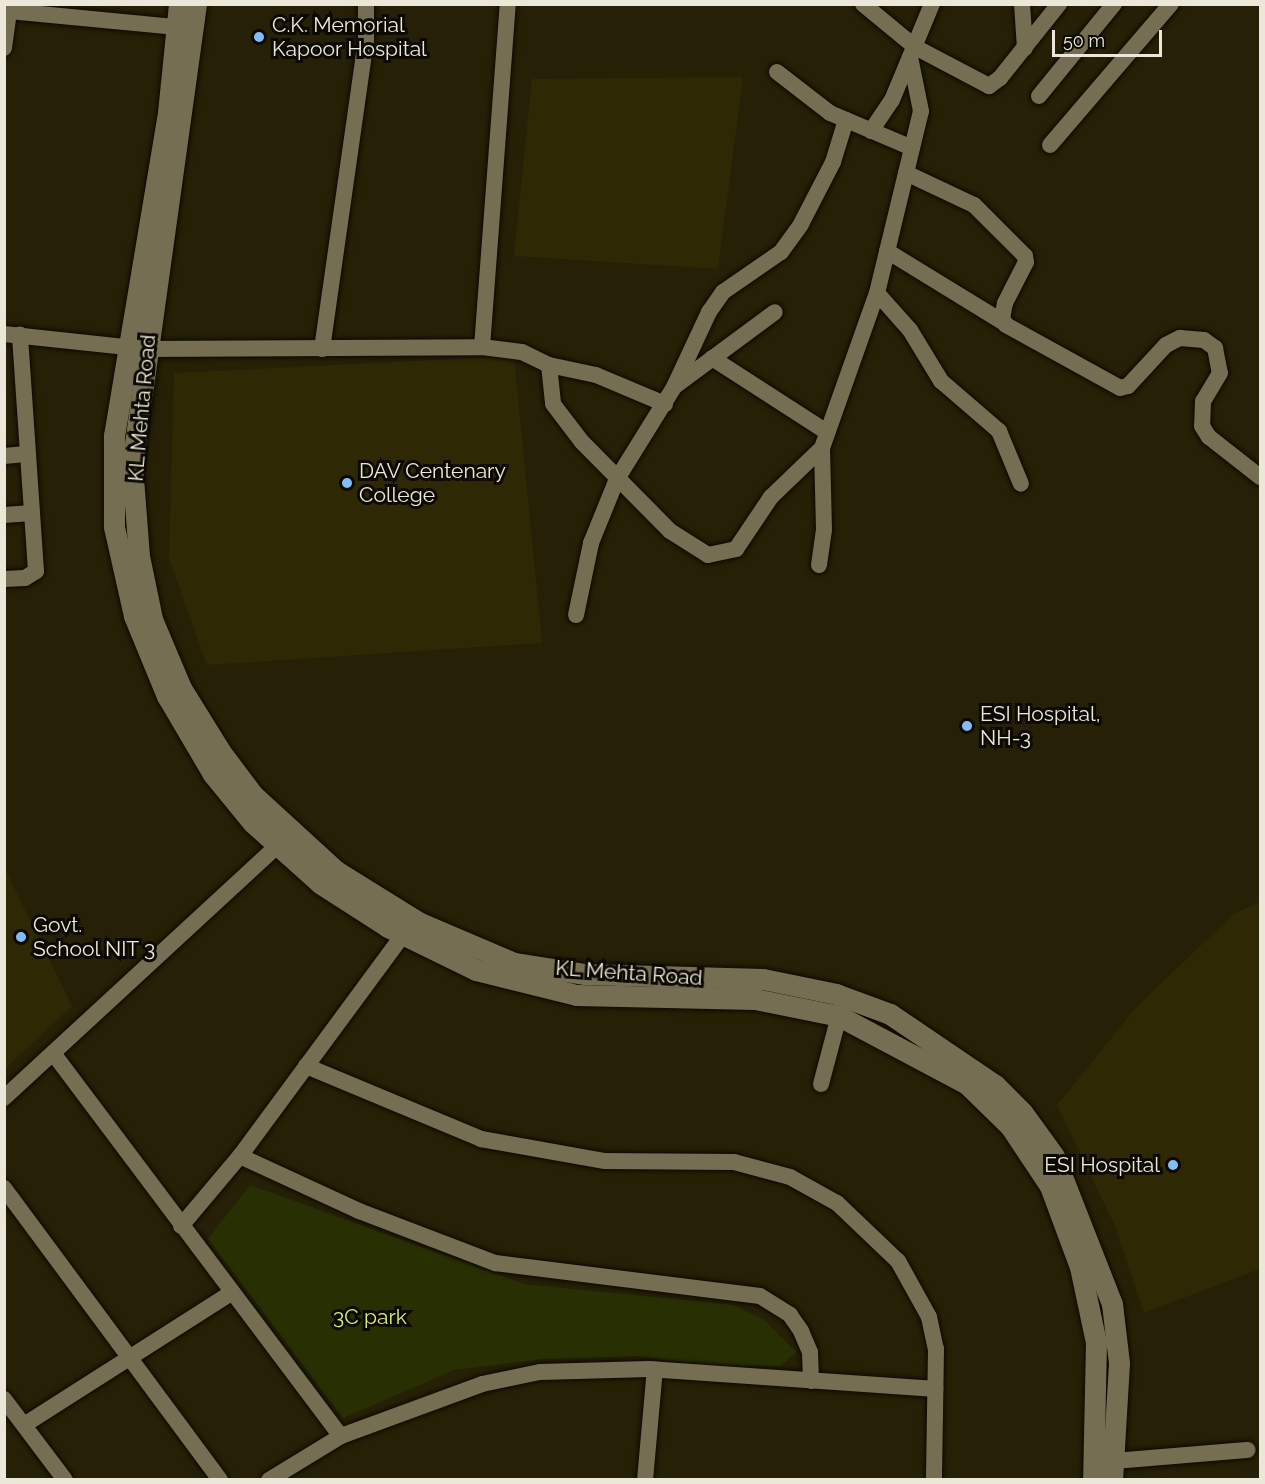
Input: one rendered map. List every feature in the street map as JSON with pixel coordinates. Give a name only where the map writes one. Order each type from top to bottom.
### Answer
[{"type":"street","name":"KL Mehta Road","points":[[178,4],[185,28]]},
{"type":"street","name":"KL Mehta Road","points":[[196,4],[185,28],[168,113],[136,349],[114,435],[114,527],[134,616],[167,696],[213,774],[286,839],[336,871],[420,923],[514,963],[585,974],[763,978],[836,994],[890,1014],[994,1085],[1022,1112],[1054,1156],[1112,1304],[1119,1363],[1113,1470]]},
{"type":"street","points":[[322,349],[366,39],[366,4]]},
{"type":"street","points":[[483,347],[508,4]]},
{"type":"street","points":[[863,4],[912,52],[989,86],[1025,48],[1059,4]]},
{"type":"street","points":[[871,131],[892,100],[932,4]]},
{"type":"street","points":[[1022,4],[1025,48]]},
{"type":"street","points":[[1039,96],[1114,4]]},
{"type":"street","points":[[1050,145],[1172,4]]},
{"type":"street","points":[[4,48],[10,8],[185,28]]},
{"type":"street","points":[[819,565],[824,530],[825,440],[877,293],[921,111],[912,52]]},
{"type":"street","points":[[777,72],[830,113],[912,148]]},
{"type":"street","points":[[576,615],[591,543],[617,479],[665,404],[709,312],[723,292],[781,252],[801,224],[833,162],[846,120]]},
{"type":"street","points":[[906,173],[974,205],[1025,256],[1026,262],[1005,303],[1003,322]]},
{"type":"street","points":[[887,251],[1003,322],[1120,388],[1128,386],[1166,345],[1180,339],[1204,340],[1215,348],[1220,373],[1203,401],[1202,426],[1209,437],[1260,477]]},
{"type":"street","points":[[877,293],[910,330],[941,381],[999,431],[1021,484]]},
{"type":"street","points":[[674,387],[775,312]]},
{"type":"street","points":[[4,579],[25,578],[36,571],[26,454],[12,335],[136,349],[483,347],[522,352],[549,365],[596,375],[665,404]]},
{"type":"street","points":[[712,358],[825,440]]},
{"type":"street","points":[[549,365],[553,404],[617,479],[681,541],[717,555],[736,549],[771,497],[825,440]]},
{"type":"street","points":[[4,456],[26,454]]},
{"type":"street","points":[[4,515],[32,513]]},
{"type":"street","name":"KL Mehta Road","points":[[286,839],[321,884],[403,935],[476,970],[576,995],[755,999],[839,1016],[967,1084],[1010,1126],[1050,1186],[1080,1267],[1096,1342],[1094,1479]]},
{"type":"street","points":[[4,1098],[286,839]]},
{"type":"street","points":[[181,1226],[240,1156],[403,935]]},
{"type":"street","points":[[821,1084],[839,1016]]},
{"type":"street","points":[[53,1053],[231,1293],[341,1436]]},
{"type":"street","points":[[306,1066],[481,1139],[604,1161],[734,1162],[798,1181],[855,1217],[915,1285],[933,1330],[934,1479]]},
{"type":"street","points":[[240,1156],[359,1211],[495,1263],[760,1296],[790,1315],[801,1331],[810,1352],[811,1381]]},
{"type":"street","points":[[4,1188],[132,1357],[220,1479]]},
{"type":"street","points":[[24,1425],[231,1293]]},
{"type":"street","points":[[269,1479],[341,1436],[499,1380],[567,1369],[655,1369],[934,1389]]},
{"type":"street","points":[[645,1479],[655,1369]]},
{"type":"street","points":[[5,1401],[65,1479]]},
{"type":"street","points":[[1113,1470],[1248,1450]]},
{"type":"shaded area","points":[[743,77],[718,269],[514,256],[532,79]]},
{"type":"shaded area","name":"DAV Centenary College","points":[[514,356],[542,643],[207,665],[169,559],[174,373]]},
{"type":"shaded area","name":"Govt. School NIT 3","points":[[4,867],[72,1006],[5,1069],[4,1069]]},
{"type":"shaded area","name":"ESI Hospital","points":[[1260,902],[1260,1269],[1144,1313],[1115,1226],[1057,1105],[1139,1004],[1235,913]]},
{"type":"green space","name":"3C park","points":[[250,1185],[524,1284],[734,1305],[764,1320],[796,1352],[781,1366],[705,1365],[641,1356],[544,1359],[454,1370],[343,1418],[208,1239]]},
{"type":"place","name":"C.K. Memorial Kapoor Hospital","points":[[259,37]]},
{"type":"place","name":"DAV Centenary College","points":[[347,483]]},
{"type":"place","name":"ESI Hospital, NH-3","points":[[967,726]]},
{"type":"place","name":"Govt. School NIT 3","points":[[21,937]]},
{"type":"place","name":"ESI Hospital","points":[[1173,1165]]}]
